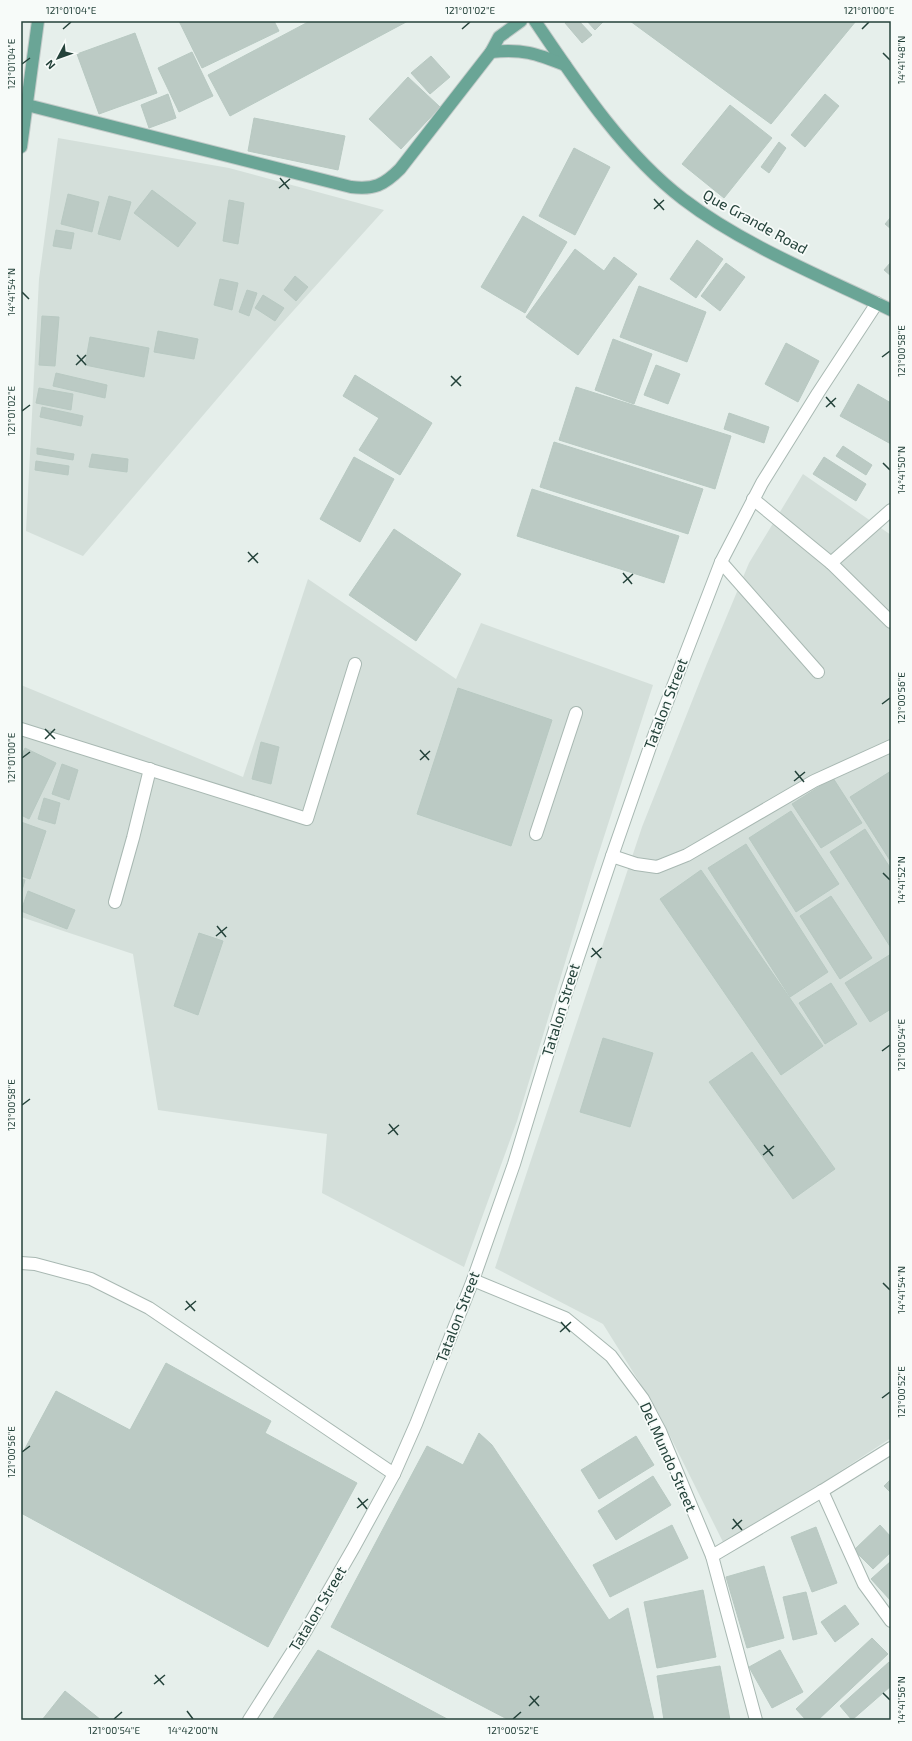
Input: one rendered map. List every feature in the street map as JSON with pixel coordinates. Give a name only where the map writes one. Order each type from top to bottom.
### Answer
[{"type":"main road","points":[[21,147],[38,21]]},
{"type":"main road","points":[[27,106],[351,187],[366,189],[380,185],[390,179],[400,169],[491,52],[499,37],[521,21]]},
{"type":"main road","name":"Que Grande Road","points":[[534,21],[614,130],[640,159],[682,198],[706,216],[766,250],[891,310]]},
{"type":"main road","points":[[491,52],[515,50],[539,54],[565,65]]},
{"type":"street","name":"Tatalon Street","points":[[249,1720],[305,1632],[394,1474],[419,1417],[473,1280],[514,1164],[567,990],[652,741],[721,562],[753,499],[818,393],[877,303]]},
{"type":"street","points":[[753,499],[831,563],[891,622]]},
{"type":"street","points":[[831,563],[891,510]]},
{"type":"street","points":[[721,562],[818,672]]},
{"type":"street","points":[[21,729],[308,818],[355,664]]},
{"type":"street","points":[[536,834],[576,713]]},
{"type":"street","points":[[612,856],[636,864],[657,867],[687,855],[814,781],[891,746]]},
{"type":"street","points":[[115,902],[150,769]]},
{"type":"street","points":[[21,1264],[35,1264],[91,1279],[149,1308],[394,1474]]},
{"type":"street","name":"Del Mundo Street","points":[[473,1280],[565,1318],[611,1356],[643,1399],[660,1431],[712,1556],[756,1720]]},
{"type":"street","points":[[712,1556],[891,1448]]},
{"type":"street","points":[[822,1491],[864,1584],[891,1621]]},
{"type":"shaded area","points":[[58,138],[229,168],[384,210],[275,331],[83,556],[26,531],[39,279]]},
{"type":"shaded area","points":[[803,474],[891,535],[891,1438],[725,1546],[658,1412],[603,1324],[495,1268],[642,827],[749,563]]},
{"type":"shaded area","points":[[308,579],[456,679],[481,623],[653,685],[591,877],[517,1121],[464,1267],[322,1193],[327,1134],[158,1110],[133,954],[21,917],[21,685],[243,777]]},
{"type":"building","points":[[179,21],[274,21],[279,31],[202,68]]},
{"type":"building","points":[[310,21],[408,21],[230,116],[208,75]]},
{"type":"building","points":[[568,21],[579,21],[592,35],[582,43],[565,23]]},
{"type":"building","points":[[587,21],[603,21],[603,22],[595,30]]},
{"type":"building","points":[[630,21],[856,21],[771,124]]},
{"type":"building","points":[[135,33],[157,93],[99,114],[77,54]]},
{"type":"building","points":[[192,52],[213,96],[179,112],[158,68]]},
{"type":"building","points":[[431,56],[450,77],[430,94],[411,73]]},
{"type":"building","points":[[408,77],[440,107],[401,149],[369,119]]},
{"type":"building","points":[[168,94],[176,118],[149,128],[141,105]]},
{"type":"building","points":[[825,94],[839,106],[805,147],[791,135]]},
{"type":"building","points":[[730,105],[772,138],[724,198],[682,164]]},
{"type":"building","points":[[254,118],[345,136],[338,170],[248,151]]},
{"type":"building","points":[[779,142],[786,148],[769,173],[761,167]]},
{"type":"building","points":[[574,148],[610,167],[575,235],[539,216]]},
{"type":"building","points":[[152,190],[196,223],[178,247],[134,213]]},
{"type":"building","points":[[68,194],[99,202],[92,232],[61,224]]},
{"type":"building","points":[[109,196],[131,202],[120,240],[98,234]]},
{"type":"building","points":[[229,200],[244,203],[238,244],[223,241]]},
{"type":"building","points":[[523,216],[567,242],[525,313],[481,287]]},
{"type":"building","points":[[891,217],[891,229],[885,224]]},
{"type":"building","points":[[56,230],[74,233],[71,249],[53,246]]},
{"type":"building","points":[[697,240],[723,259],[696,298],[670,279]]},
{"type":"building","points":[[575,249],[604,271],[614,257],[637,274],[578,355],[526,317]]},
{"type":"building","points":[[891,262],[891,276],[884,270]]},
{"type":"building","points":[[726,263],[745,277],[720,311],[701,296]]},
{"type":"building","points":[[295,276],[308,287],[296,301],[284,290]]},
{"type":"building","points":[[220,279],[238,283],[232,310],[214,305]]},
{"type":"building","points":[[639,286],[706,312],[687,362],[620,337]]},
{"type":"building","points":[[247,290],[257,293],[249,316],[239,312]]},
{"type":"building","points":[[263,295],[284,308],[275,321],[255,308]]},
{"type":"building","points":[[42,316],[59,317],[55,366],[39,365]]},
{"type":"building","points":[[158,331],[198,339],[194,359],[154,352]]},
{"type":"building","points":[[90,337],[149,348],[144,377],[85,365]]},
{"type":"building","points":[[613,339],[652,354],[634,404],[595,390]]},
{"type":"building","points":[[786,343],[819,361],[798,402],[765,384]]},
{"type":"building","points":[[656,365],[680,374],[668,404],[644,395]]},
{"type":"building","points":[[56,373],[107,385],[105,398],[53,386]]},
{"type":"building","points":[[355,375],[432,423],[400,475],[359,450],[379,418],[343,396]]},
{"type":"building","points":[[858,384],[891,403],[891,444],[840,416]]},
{"type":"building","points":[[576,387],[731,436],[715,489],[559,440]]},
{"type":"building","points":[[39,388],[73,394],[71,410],[36,403]]},
{"type":"building","points":[[42,407],[83,416],[81,426],[40,417]]},
{"type":"building","points":[[729,413],[769,427],[764,443],[724,429]]},
{"type":"building","points":[[554,442],[703,489],[688,534],[540,487]]},
{"type":"building","points":[[843,446],[872,465],[866,475],[836,456]]},
{"type":"building","points":[[37,448],[74,454],[73,460],[37,454]]},
{"type":"building","points":[[92,454],[128,459],[127,472],[89,467]]},
{"type":"building","points":[[354,457],[394,479],[360,542],[320,519]]},
{"type":"building","points":[[824,457],[866,484],[856,501],[813,474]]},
{"type":"building","points":[[36,461],[69,466],[68,475],[35,470]]},
{"type":"building","points":[[532,489],[679,536],[664,583],[517,536]]},
{"type":"building","points":[[394,529],[461,574],[416,641],[349,595]]},
{"type":"building","points":[[458,688],[552,720],[511,846],[417,814]]},
{"type":"building","points":[[261,742],[279,747],[271,784],[252,779]]},
{"type":"building","points":[[25,748],[56,763],[29,819],[21,815],[21,757]]},
{"type":"building","points":[[62,764],[78,770],[69,800],[52,794]]},
{"type":"building","points":[[891,771],[891,862],[850,797]]},
{"type":"building","points":[[833,778],[862,823],[821,848],[792,804]]},
{"type":"building","points":[[44,798],[60,803],[55,824],[38,819]]},
{"type":"building","points":[[791,811],[839,884],[796,912],[749,838]]},
{"type":"building","points":[[21,822],[46,831],[30,879],[21,876]]},
{"type":"building","points":[[865,829],[891,869],[891,948],[830,852]]},
{"type":"building","points":[[746,844],[828,972],[790,997],[708,868]]},
{"type":"building","points":[[701,870],[823,1046],[781,1075],[660,899]]},
{"type":"building","points":[[21,879],[25,880],[21,894]]},
{"type":"building","points":[[28,891],[75,910],[67,929],[21,911]]},
{"type":"building","points":[[831,896],[872,958],[840,979],[800,916]]},
{"type":"building","points":[[199,933],[223,941],[198,1015],[174,1006]]},
{"type":"building","points":[[891,954],[891,1009],[870,1022],[845,983]]},
{"type":"building","points":[[831,983],[857,1024],[825,1044],[799,1003]]},
{"type":"building","points":[[603,1038],[653,1053],[630,1127],[580,1112]]},
{"type":"building","points":[[752,1052],[835,1169],[793,1199],[709,1082]]},
{"type":"building","points":[[166,1363],[271,1421],[265,1433],[357,1483],[268,1647],[21,1513],[21,1456],[56,1391],[130,1430]]},
{"type":"building","points":[[479,1433],[492,1445],[609,1620],[628,1608],[654,1720],[509,1720],[331,1627],[427,1446],[463,1465]]},
{"type":"building","points":[[636,1436],[654,1465],[599,1499],[581,1470]]},
{"type":"building","points":[[653,1476],[671,1505],[616,1540],[598,1511]]},
{"type":"building","points":[[891,1479],[891,1493],[884,1486]]},
{"type":"building","points":[[672,1525],[688,1558],[610,1597],[593,1565]]},
{"type":"building","points":[[880,1525],[891,1537],[891,1552],[873,1569],[854,1550]]},
{"type":"building","points":[[816,1527],[837,1583],[812,1592],[791,1537]]},
{"type":"building","points":[[891,1561],[891,1601],[871,1579]]},
{"type":"building","points":[[764,1566],[784,1638],[747,1648],[726,1577]]},
{"type":"building","points":[[703,1590],[716,1657],[657,1668],[644,1602]]},
{"type":"building","points":[[806,1592],[817,1634],[793,1640],[783,1597]]},
{"type":"building","points":[[845,1605],[859,1624],[835,1642],[821,1622]]},
{"type":"building","points":[[872,1638],[888,1654],[818,1720],[806,1720],[796,1709]]},
{"type":"building","points":[[318,1650],[449,1720],[272,1720]]},
{"type":"building","points":[[780,1650],[803,1692],[772,1708],[749,1667]]},
{"type":"building","points":[[889,1662],[891,1665],[891,1686],[852,1720],[840,1706]]},
{"type":"building","points":[[720,1666],[730,1720],[664,1720],[657,1676]]},
{"type":"building","points":[[65,1691],[101,1720],[42,1720]]}]
